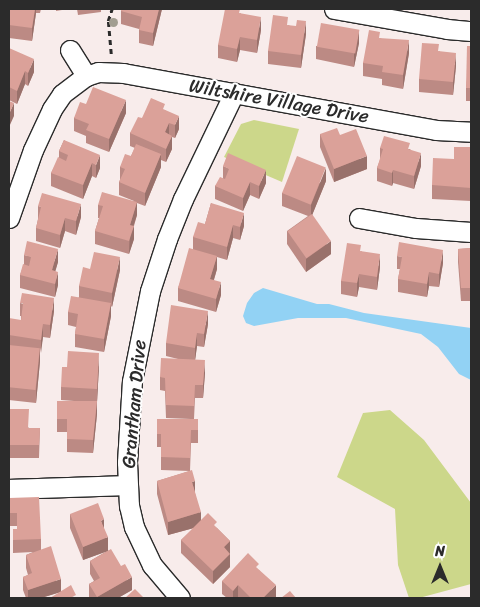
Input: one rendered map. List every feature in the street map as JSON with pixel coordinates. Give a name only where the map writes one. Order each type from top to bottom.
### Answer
[{"type":"street","points":[[334,9],[447,29],[471,31]]},
{"type":"street","points":[[70,50],[86,76]]},
{"type":"street","name":"Wiltshire Village Drive","points":[[9,218],[33,150],[52,109],[62,94],[86,76],[98,72],[123,73],[436,130],[471,132]]},
{"type":"street","name":"Grantham Drive","points":[[180,598],[158,574],[142,547],[131,513],[127,485],[128,418],[133,376],[150,291],[183,199],[234,93]]},
{"type":"street","points":[[359,218],[416,228],[471,232]]},
{"type":"street","points":[[9,489],[127,485]]},
{"type":"path","points":[[110,54],[108,21],[112,9]]},
{"type":"green space","points":[[254,120],[299,129],[282,182],[224,157],[241,124]]},
{"type":"green space","points":[[390,410],[424,440],[471,503],[471,584],[419,598],[409,598],[398,565],[395,509],[337,477],[363,413]]},
{"type":"water","points":[[263,288],[317,304],[329,304],[364,313],[471,328],[471,380],[459,374],[438,347],[421,334],[346,318],[298,318],[254,326],[246,323],[243,316],[247,303],[254,293]]},
{"type":"building","points":[[9,9],[35,9],[32,28],[9,25]]},
{"type":"building","points":[[121,9],[159,9],[153,33],[139,30],[142,17],[121,11]]},
{"type":"building","points":[[225,9],[240,9],[239,13],[261,17],[257,40],[240,37],[237,49],[218,45]]},
{"type":"building","points":[[273,15],[288,17],[287,25],[296,26],[297,20],[306,21],[301,55],[268,51]]},
{"type":"building","points":[[321,23],[359,30],[355,53],[317,47]]},
{"type":"building","points":[[369,30],[380,32],[379,38],[409,40],[403,75],[382,72],[383,66],[363,63]]},
{"type":"building","points":[[422,43],[439,44],[438,51],[456,53],[453,82],[419,79]]},
{"type":"building","points":[[467,46],[471,46],[471,88],[466,88]]},
{"type":"building","points":[[9,48],[34,59],[28,73],[25,71],[17,91],[9,87]]},
{"type":"building","points":[[93,87],[126,100],[109,139],[86,130],[89,124],[74,118],[80,102],[86,104]]},
{"type":"building","points":[[151,98],[165,104],[163,109],[179,116],[175,125],[169,123],[165,132],[172,136],[166,149],[130,133],[138,117],[142,118]]},
{"type":"building","points":[[9,101],[14,103],[9,114]]},
{"type":"building","points":[[337,128],[340,135],[356,129],[367,156],[334,169],[320,134]]},
{"type":"building","points":[[384,136],[410,143],[408,149],[421,153],[414,176],[393,170],[392,173],[377,168],[383,149],[380,148]]},
{"type":"building","points":[[64,140],[100,155],[96,165],[92,163],[83,185],[51,173],[58,157],[66,161],[68,155],[59,151]]},
{"type":"building","points":[[136,144],[161,154],[145,193],[119,182],[125,169],[120,167],[125,154],[131,156]]},
{"type":"building","points":[[454,147],[471,147],[471,188],[432,185],[433,158],[454,159]]},
{"type":"building","points":[[228,153],[266,170],[259,186],[250,182],[243,198],[215,186],[220,177],[225,179],[229,169],[223,166]]},
{"type":"building","points":[[297,156],[326,168],[311,205],[282,193]]},
{"type":"building","points":[[102,192],[137,202],[130,225],[134,226],[129,241],[95,231],[103,206],[98,205]]},
{"type":"building","points":[[42,193],[81,204],[76,221],[65,218],[60,235],[36,228],[41,207],[38,206]]},
{"type":"building","points":[[211,203],[244,213],[240,227],[233,225],[227,247],[193,237],[198,222],[205,224]]},
{"type":"building","points":[[312,214],[331,241],[306,258],[287,231]]},
{"type":"building","points":[[27,241],[58,249],[52,270],[58,272],[55,284],[20,275],[23,264],[29,266],[31,257],[24,255]]},
{"type":"building","points":[[399,242],[443,250],[439,274],[429,272],[427,284],[398,279],[402,257],[397,256]]},
{"type":"building","points":[[347,243],[361,245],[360,251],[380,254],[377,277],[359,274],[357,283],[341,281]]},
{"type":"building","points":[[189,248],[217,256],[210,279],[221,282],[216,299],[178,288]]},
{"type":"building","points":[[471,248],[471,288],[461,288],[458,249]]},
{"type":"building","points":[[94,252],[120,257],[112,293],[79,286],[83,267],[90,269]]},
{"type":"building","points":[[22,293],[54,298],[50,325],[43,324],[41,340],[9,335],[9,318],[21,320],[23,303],[20,303]]},
{"type":"building","points":[[71,296],[111,303],[104,339],[75,334],[78,314],[68,312]]},
{"type":"building","points":[[171,305],[208,311],[204,334],[197,333],[195,348],[166,343]]},
{"type":"building","points":[[9,345],[40,348],[35,390],[9,387]]},
{"type":"building","points":[[68,351],[99,353],[97,389],[61,387],[62,367],[67,367]]},
{"type":"building","points":[[161,358],[205,360],[203,385],[195,385],[194,406],[166,405],[165,378],[160,377]]},
{"type":"building","points":[[57,401],[97,401],[93,440],[67,439],[67,419],[57,419]]},
{"type":"building","points":[[9,409],[29,409],[28,428],[40,428],[39,445],[9,445]]},
{"type":"building","points":[[157,419],[198,419],[198,430],[191,430],[190,458],[161,457],[161,434],[157,434]]},
{"type":"building","points":[[192,470],[195,481],[192,482],[201,512],[168,522],[157,481]]},
{"type":"building","points":[[39,497],[41,539],[13,540],[13,529],[17,529],[17,513],[10,513],[9,498]]},
{"type":"building","points":[[98,503],[104,519],[101,521],[108,537],[83,547],[70,514]]},
{"type":"building","points":[[208,513],[217,522],[214,525],[230,541],[224,547],[230,554],[213,571],[181,540]]},
{"type":"building","points":[[51,546],[61,579],[28,590],[23,577],[32,573],[26,555]]},
{"type":"building","points":[[111,549],[121,566],[125,564],[132,577],[97,597],[89,584],[100,578],[90,561]]},
{"type":"building","points":[[248,553],[259,564],[256,567],[276,585],[263,598],[251,598],[238,585],[233,591],[222,581]]},
{"type":"building","points":[[71,585],[76,595],[73,598],[50,598]]},
{"type":"building","points":[[135,589],[144,598],[125,598]]},
{"type":"building","points":[[290,591],[296,598],[281,598]]}]
